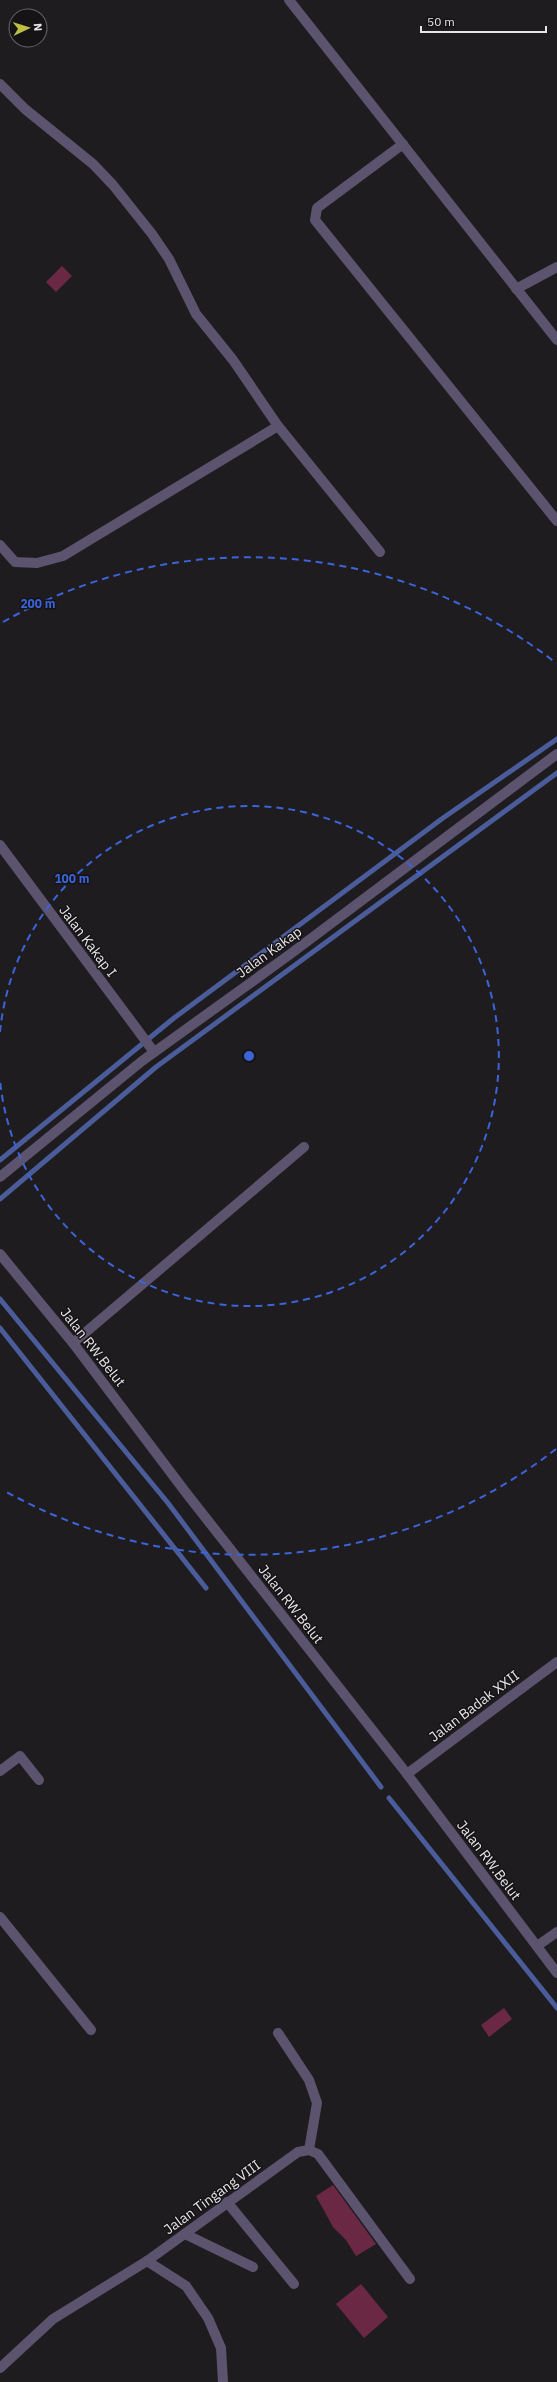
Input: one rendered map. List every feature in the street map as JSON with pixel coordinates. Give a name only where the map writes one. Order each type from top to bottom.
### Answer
[{"type":"street","points":[[289,0],[557,340]]},
{"type":"street","points":[[0,84],[25,109],[93,164],[113,185],[157,241],[178,275],[196,314],[233,360],[278,426],[380,552]]},
{"type":"street","points":[[403,144],[316,208],[315,220],[557,521]]},
{"type":"street","points":[[516,289],[557,267]]},
{"type":"street","points":[[0,545],[15,562],[37,563],[63,556],[278,426]]},
{"type":"street","name":"Jalan Kakap","points":[[0,1177],[154,1052],[314,937],[557,754]]},
{"type":"street","name":"Jalan Kakap I","points":[[0,846],[154,1052]]},
{"type":"street","points":[[73,1343],[304,1147]]},
{"type":"street","name":"Jalan RW.Belut","points":[[0,1254],[73,1343],[187,1494],[407,1774],[557,1973]]},
{"type":"street","name":"Jalan Badak XXII","points":[[407,1774],[557,1662]]},
{"type":"street","points":[[0,1771],[20,1756],[39,1780]]},
{"type":"street","points":[[0,1917],[91,2030]]},
{"type":"street","points":[[537,1946],[557,1932]]},
{"type":"street","points":[[278,2033],[308,2080],[317,2103],[309,2150],[318,2154],[328,2166],[410,2279]]},
{"type":"street","name":"Jalan Tingang VIII","points":[[0,2368],[53,2319],[147,2261],[298,2152],[309,2150]]},
{"type":"street","points":[[227,2202],[294,2284]]},
{"type":"street","points":[[185,2234],[253,2267]]},
{"type":"street","points":[[147,2261],[186,2286],[208,2318],[221,2348],[223,2382]]},
{"type":"building","points":[[62,266],[72,276],[56,292],[46,282]]},
{"type":"building","points":[[504,2008],[512,2019],[489,2037],[481,2025]]},
{"type":"building","points":[[333,2185],[376,2244],[356,2256],[346,2240],[333,2227],[316,2196]]},
{"type":"building","points":[[361,2284],[388,2317],[364,2338],[336,2304]]},
{"type":"waterway","points":[[0,1160],[174,1018],[443,818],[557,739]]},
{"type":"waterway","points":[[0,1199],[156,1067],[557,773]]},
{"type":"waterway","points":[[0,1299],[168,1503],[381,1787]]},
{"type":"waterway","points":[[0,1328],[206,1588]]},
{"type":"waterway","points":[[389,1798],[557,2008]]}]
